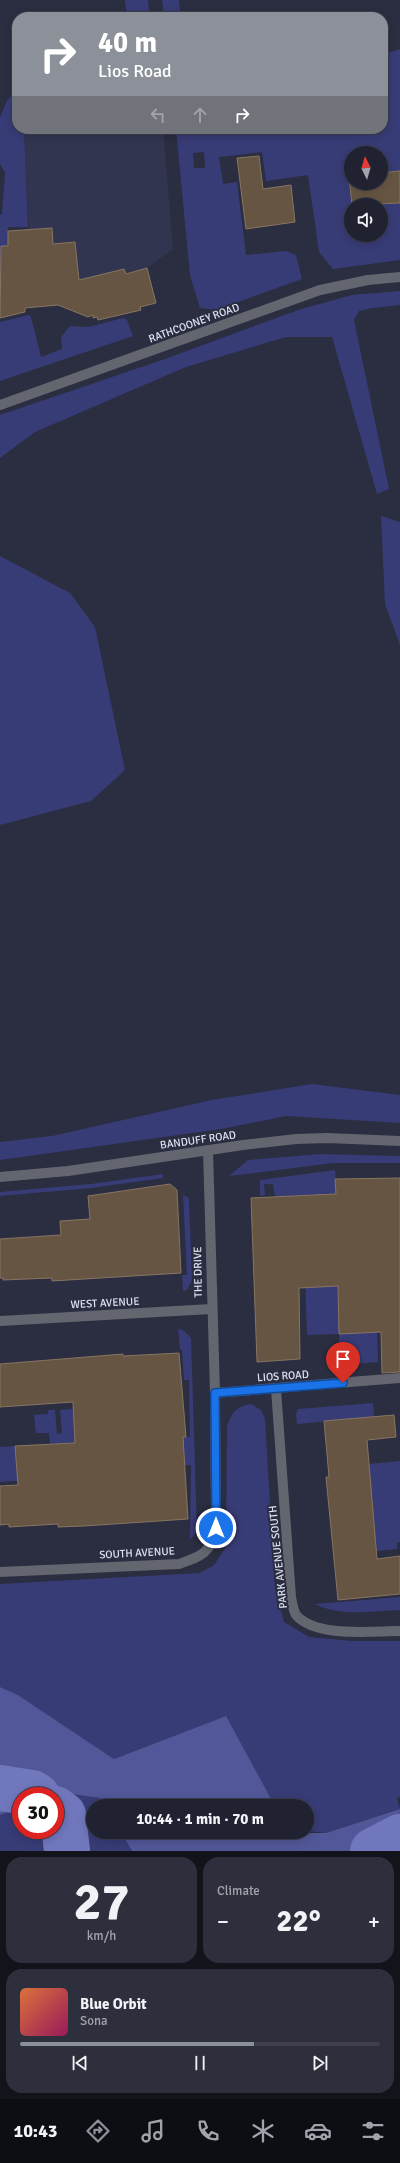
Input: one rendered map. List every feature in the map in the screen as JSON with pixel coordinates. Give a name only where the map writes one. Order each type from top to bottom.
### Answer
[{"type":"street","name":"RATHCOONEY ROAD","points":[[0,405],[320,290],[368,280],[400,277]]},
{"type":"street","name":"BANDUFF ROAD","points":[[0,1177],[68,1171],[208,1150],[296,1140],[334,1139],[400,1142]]},
{"type":"street","name":"THE DRIVE","points":[[208,1150],[211,1309],[215,1393]]},
{"type":"street","name":"WEST AVENUE","points":[[0,1321],[211,1309]]},
{"type":"street","name":"LIOS ROAD","points":[[215,1393],[400,1378]]},
{"type":"street","name":"PARK AVENUE SOUTH","points":[[276,1389],[291,1597],[295,1613],[305,1623],[318,1629],[363,1632],[400,1631]]},
{"type":"street","name":"SOUTH AVENUE","points":[[0,1572],[179,1564],[198,1558],[207,1551],[214,1542],[216,1528],[215,1393]]},
{"type":"shaded area","points":[[125,0],[148,0],[149,12],[126,12]]},
{"type":"shaded area","points":[[162,0],[179,0],[180,12],[163,12]]},
{"type":"shaded area","points":[[400,49],[400,260],[333,269],[319,252],[308,175],[266,181],[262,152],[219,157],[223,184],[237,182],[246,255],[286,251],[296,255],[302,279],[216,310],[200,308],[190,275],[176,134],[388,134],[388,53]],"holes":[[[204,152],[205,168],[194,168],[193,153]]]},
{"type":"shaded area","points":[[12,94],[12,134],[24,134],[28,227],[8,227],[8,246],[4,269],[0,270],[0,215],[2,214],[5,173],[0,164],[0,117]]},
{"type":"shaded area","points":[[24,134],[163,134],[173,249],[147,268],[126,274],[124,269],[79,280],[55,295],[58,305],[37,297],[29,231]]},
{"type":"shaded area","points":[[400,291],[400,305],[359,311],[354,320],[389,489],[377,494],[332,337],[286,337],[186,367],[35,432],[0,458],[0,415],[165,359],[298,310],[352,295]]},
{"type":"shaded area","points":[[29,315],[31,317],[41,357],[62,349],[61,337],[70,326],[88,327],[123,318],[127,320],[133,336],[0,381],[0,322]]},
{"type":"shaded area","points":[[381,516],[400,522],[400,645],[385,604]]},
{"type":"shaded area","points":[[0,556],[70,593],[95,627],[125,770],[91,801],[0,825]]},
{"type":"shaded area","points":[[312,1084],[400,1095],[400,1123],[286,1116],[221,1129],[0,1160],[0,1142],[52,1136],[212,1100]]},
{"type":"shaded area","points":[[320,1154],[400,1156],[400,1163],[333,1163],[229,1176],[248,1160]]},
{"type":"shaded area","points":[[335,1170],[336,1185],[363,1202],[307,1195],[275,1197],[273,1184],[264,1184],[265,1195],[260,1196],[260,1180]]},
{"type":"shaded area","points":[[163,1174],[163,1178],[91,1188],[0,1196],[0,1192],[91,1184]]},
{"type":"shaded area","points":[[183,1195],[188,1197],[189,1200],[192,1280],[187,1290],[183,1291],[182,1275],[187,1275]]},
{"type":"shaded area","points":[[305,1277],[376,1290],[378,1362],[340,1365],[339,1334],[307,1335]]},
{"type":"shaded area","points":[[178,1329],[183,1330],[191,1338],[197,1531],[190,1540],[191,1465],[170,1467],[75,1462],[74,1443],[50,1444],[49,1433],[36,1433],[34,1415],[48,1414],[48,1410],[55,1410],[57,1434],[62,1433],[60,1410],[73,1409],[74,1413],[182,1437],[190,1437],[189,1380],[184,1380],[182,1350],[180,1350]]},
{"type":"shaded area","points":[[373,1403],[374,1417],[297,1424],[296,1414],[298,1409]]},
{"type":"shaded area","points":[[251,1404],[261,1410],[265,1419],[275,1589],[284,1622],[309,1637],[353,1641],[400,1641],[400,1797],[397,1798],[400,1809],[326,1833],[314,1832],[314,1799],[271,1799],[226,1716],[114,1759],[18,1695],[0,1687],[0,1584],[200,1573],[214,1565],[226,1547],[227,1426],[235,1411]]},
{"type":"shaded area","points":[[15,1446],[16,1456],[28,1480],[0,1482],[0,1447]]},
{"type":"shaded area","points":[[400,1461],[400,1542],[397,1542],[397,1549],[376,1551],[369,1464]]},
{"type":"shaded area","points":[[400,1597],[400,1610],[345,1612],[335,1611],[315,1604]]},
{"type":"shaded area","points":[[0,1687],[18,1695],[114,1759],[226,1716],[271,1799],[101,1799],[64,1794],[64,1787],[12,1787],[12,1810],[0,1815]]},
{"type":"shaded area","points":[[71,1794],[100,1798],[86,1799],[86,1839],[125,1839],[132,1851],[0,1851],[0,1815],[12,1810],[12,1839],[64,1839],[64,1795]]},
{"type":"shaded area","points":[[400,1809],[399,1851],[132,1851],[125,1839],[314,1839],[314,1833],[326,1833]]},
{"type":"building","points":[[259,156],[263,189],[291,185],[295,222],[246,229],[237,158]]},
{"type":"building","points":[[400,171],[400,203],[388,204],[388,198],[351,198],[350,190],[388,190],[388,172]]},
{"type":"building","points":[[52,228],[53,244],[75,242],[79,280],[124,269],[126,274],[147,268],[156,303],[140,307],[141,310],[98,320],[97,317],[93,318],[93,315],[88,317],[58,305],[25,308],[25,312],[0,318],[1,246],[8,246],[8,231]]},
{"type":"building","points":[[400,1178],[400,1372],[382,1373],[381,1332],[339,1334],[338,1286],[299,1288],[300,1359],[257,1362],[251,1198],[336,1194],[335,1179]]},
{"type":"building","points":[[170,1184],[177,1190],[181,1273],[52,1281],[52,1278],[3,1280],[3,1278],[0,1278],[0,1239],[61,1235],[60,1221],[90,1219],[88,1196]]},
{"type":"building","points":[[179,1353],[186,1437],[183,1437],[188,1519],[58,1527],[58,1524],[9,1527],[9,1524],[0,1525],[0,1486],[18,1485],[15,1446],[75,1443],[73,1402],[0,1407],[0,1364],[123,1354],[123,1356]]},
{"type":"building","points":[[394,1415],[396,1437],[367,1440],[377,1559],[400,1556],[400,1594],[338,1600],[326,1477],[329,1477],[324,1421]]},
{"type":"waterway","points":[[0,1788],[12,1790]]},
{"type":"waterway","points":[[64,1824],[67,1851]]},
{"type":"waterway","points":[[373,1851],[400,1837]]},
{"type":"route","points":[[216,1528],[215,1393],[343,1383]]}]
